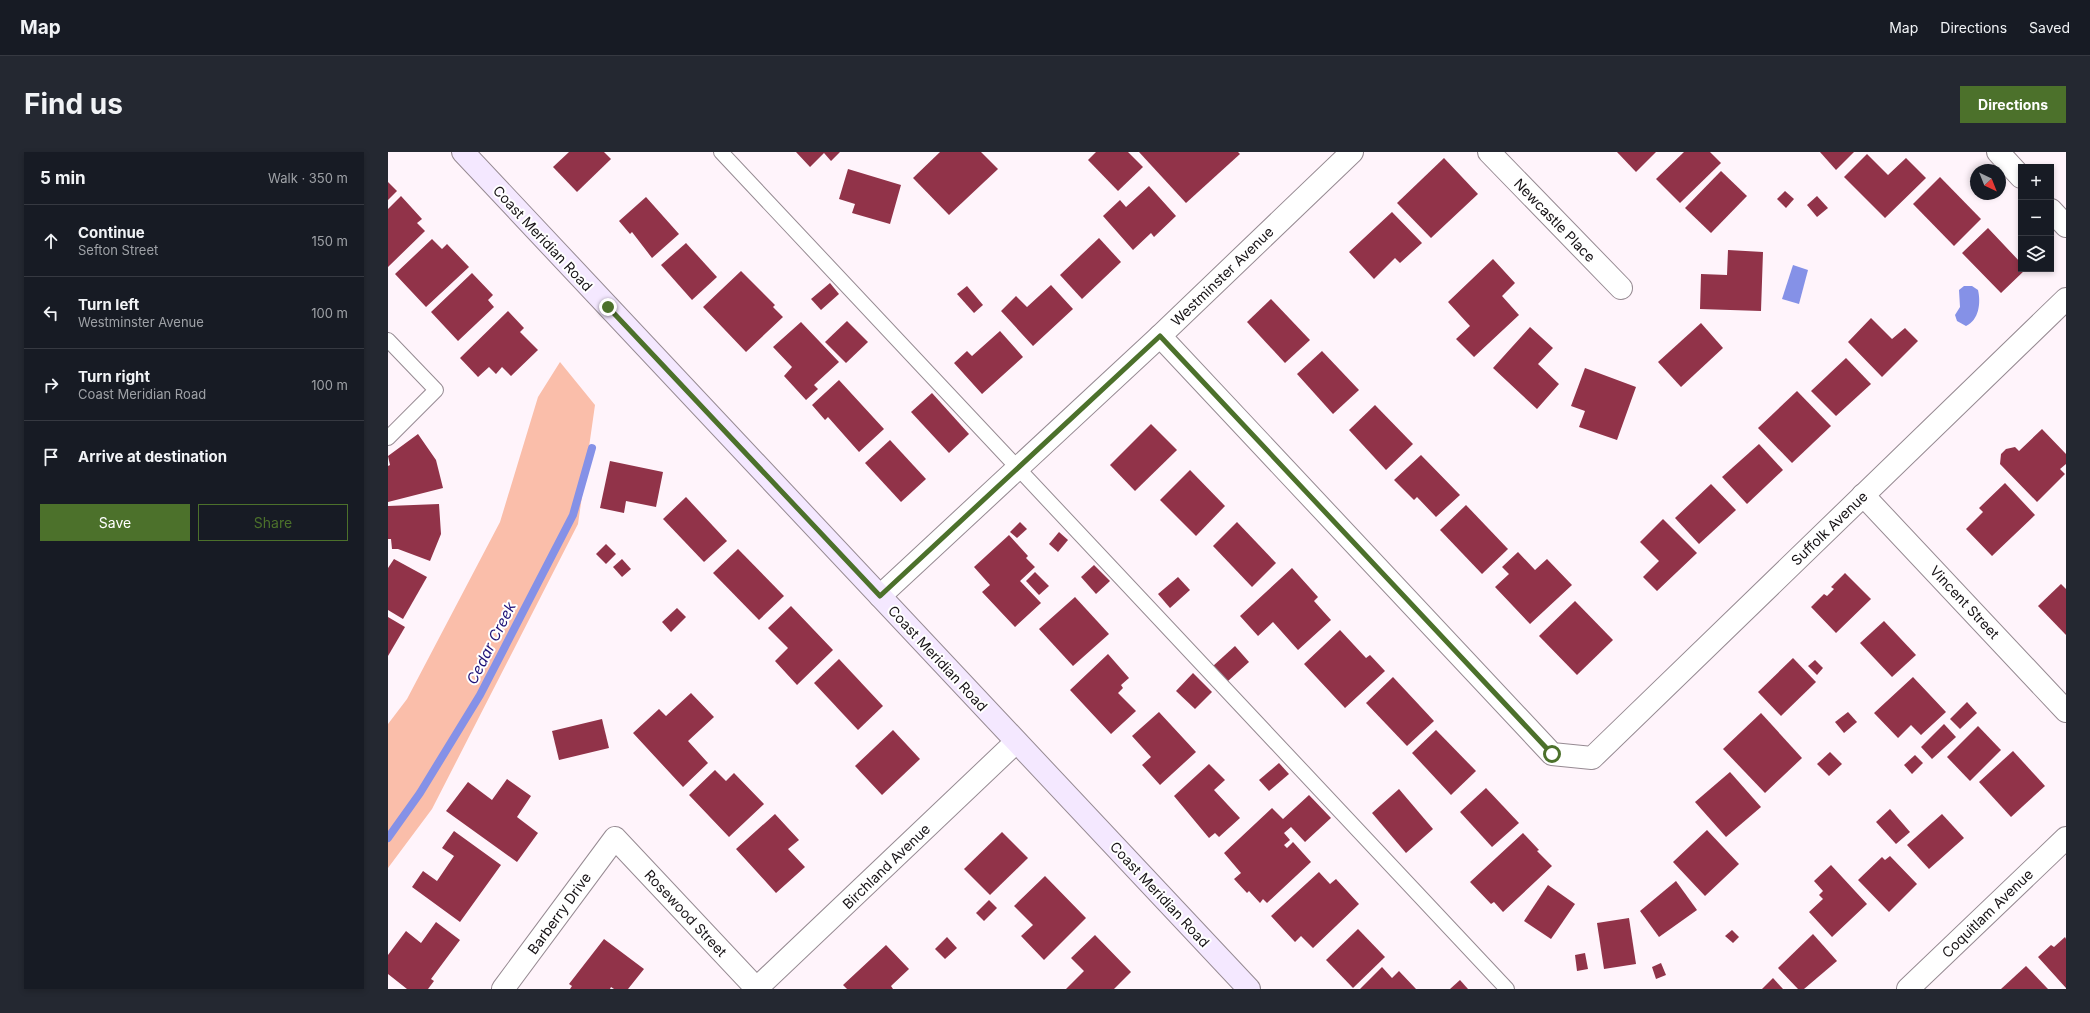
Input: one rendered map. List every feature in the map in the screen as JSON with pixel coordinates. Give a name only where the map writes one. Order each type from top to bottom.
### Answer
[{"type":"main road","name":"Coast Meridian Road","points":[[462,152],[1249,989]]},
{"type":"street","name":"Westminster Avenue","points":[[880,596],[1160,336],[1352,152]]},
{"type":"street","name":"Newcastle Place","points":[[1489,152],[1620,288]]},
{"type":"street","points":[[1998,152],[2018,174]]},
{"type":"street","points":[[2054,213],[2066,226]]},
{"type":"street","name":"Suffolk Avenue","points":[[1160,336],[1552,754],[1592,758],[2066,299]]},
{"type":"street","name":"Vincent Street","points":[[1864,495],[2066,711]]},
{"type":"street","name":"Birchland Avenue","points":[[757,989],[1016,742]]},
{"type":"street","name":"Rosewood Street","points":[[614,838],[757,989]]},
{"type":"street","name":"Barberry Drive","points":[[503,989],[614,838]]},
{"type":"street","name":"Coquitlam Avenue","points":[[1908,989],[2066,838]]},
{"type":"lane","points":[[721,152],[1507,989]]},
{"type":"lane","points":[[388,340],[436,390],[388,438]]},
{"type":"shaded area","points":[[560,362],[595,405],[578,524],[432,809],[388,868],[388,724],[407,699],[500,522],[538,397]]},
{"type":"water","points":[[1793,265],[1808,270],[1799,304],[1782,299]]},
{"type":"water","points":[[1964,286],[1972,286],[1978,290],[1979,300],[1978,311],[1974,320],[1966,326],[1957,321],[1955,315],[1960,307],[1959,290]]},
{"type":"building","points":[[569,152],[604,152],[611,159],[577,192],[553,167]]},
{"type":"building","points":[[796,152],[840,152],[831,161],[824,153],[810,167]]},
{"type":"building","points":[[940,152],[981,152],[998,169],[949,215],[913,178]]},
{"type":"building","points":[[1096,152],[1128,152],[1143,167],[1118,191],[1088,160]]},
{"type":"building","points":[[1139,152],[1238,152],[1240,154],[1186,203]]},
{"type":"building","points":[[1617,152],[1656,152],[1636,172]]},
{"type":"building","points":[[1684,152],[1710,152],[1721,163],[1680,203],[1656,179]]},
{"type":"building","points":[[1820,152],[1854,152],[1836,170]]},
{"type":"building","points":[[1867,154],[1888,175],[1906,158],[1926,178],[1885,218],[1844,177]]},
{"type":"building","points":[[1444,158],[1478,194],[1431,238],[1397,203]]},
{"type":"building","points":[[848,169],[901,185],[890,224],[852,213],[855,204],[839,199]]},
{"type":"building","points":[[1721,171],[1747,196],[1711,233],[1685,208]]},
{"type":"building","points":[[1940,177],[1981,219],[1954,246],[1913,204]]},
{"type":"building","points":[[388,182],[397,191],[388,200]]},
{"type":"building","points":[[1149,186],[1176,216],[1154,237],[1151,233],[1133,250],[1103,216],[1120,200],[1126,207]]},
{"type":"building","points":[[1785,191],[1794,199],[1786,208],[1777,199]]},
{"type":"building","points":[[401,196],[422,219],[417,223],[425,231],[388,267],[388,209]]},
{"type":"building","points":[[1817,196],[1828,208],[1817,217],[1807,205]]},
{"type":"building","points":[[646,197],[679,234],[652,258],[632,232],[630,234],[619,221]]},
{"type":"building","points":[[1392,212],[1422,243],[1400,263],[1395,258],[1374,279],[1349,252]]},
{"type":"building","points":[[1988,228],[2018,260],[2018,272],[2023,272],[2001,293],[1962,253]]},
{"type":"building","points":[[1099,238],[1121,262],[1082,299],[1060,275]]},
{"type":"building","points":[[432,239],[442,249],[447,244],[469,267],[426,307],[395,274]]},
{"type":"building","points":[[686,243],[717,277],[692,300],[661,265]]},
{"type":"building","points":[[1728,250],[1763,252],[1761,311],[1700,309],[1701,274],[1727,275]]},
{"type":"building","points":[[1493,259],[1515,283],[1502,296],[1519,315],[1474,357],[1456,339],[1470,326],[1448,302]]},
{"type":"building","points":[[741,271],[775,305],[773,307],[783,317],[746,352],[703,307]]},
{"type":"building","points":[[472,273],[493,295],[488,300],[494,307],[458,341],[431,312]]},
{"type":"building","points":[[830,283],[839,294],[821,310],[811,299]]},
{"type":"building","points":[[1051,285],[1073,309],[1033,346],[1001,311],[1016,296],[1027,307]]},
{"type":"building","points":[[967,286],[983,305],[974,313],[957,294]]},
{"type":"building","points":[[1271,299],[1310,340],[1285,363],[1247,322]]},
{"type":"building","points":[[508,311],[524,328],[520,332],[538,350],[511,376],[502,367],[496,374],[489,367],[478,377],[460,358]]},
{"type":"building","points":[[1871,318],[1892,339],[1905,328],[1918,341],[1882,377],[1848,342]]},
{"type":"building","points":[[847,321],[868,342],[846,363],[825,342]]},
{"type":"building","points":[[801,322],[839,362],[814,385],[818,389],[806,400],[784,376],[792,367],[773,347]]},
{"type":"building","points":[[1701,323],[1723,348],[1681,387],[1658,362]]},
{"type":"building","points":[[1530,327],[1553,348],[1538,364],[1559,384],[1537,409],[1493,368]]},
{"type":"building","points":[[1000,331],[1023,357],[982,394],[954,363],[967,351],[972,356]]},
{"type":"building","points":[[1322,351],[1359,390],[1333,414],[1297,374]]},
{"type":"building","points":[[1846,358],[1871,384],[1836,416],[1811,391]]},
{"type":"building","points":[[1585,368],[1636,387],[1617,440],[1579,427],[1585,411],[1571,406]]},
{"type":"building","points":[[839,380],[884,429],[859,452],[828,417],[825,420],[812,405]]},
{"type":"building","points":[[1797,391],[1831,426],[1792,463],[1758,428]]},
{"type":"building","points":[[932,393],[969,434],[949,453],[911,412]]},
{"type":"building","points":[[1375,405],[1413,444],[1386,470],[1349,430]]},
{"type":"building","points":[[1151,424],[1177,450],[1135,491],[1110,465]]},
{"type":"building","points":[[2042,429],[2066,454],[2066,464],[2060,469],[2065,474],[2037,502],[2000,464],[2001,454],[2006,449],[2015,447],[2019,451]]},
{"type":"building","points":[[418,434],[436,460],[443,488],[388,502],[388,466],[390,465],[388,456]]},
{"type":"building","points":[[890,440],[926,479],[901,502],[865,463]]},
{"type":"building","points":[[1759,444],[1783,470],[1747,504],[1722,477]]},
{"type":"building","points":[[1421,455],[1460,495],[1436,517],[1417,497],[1414,500],[1394,480]]},
{"type":"building","points":[[610,461],[663,472],[656,507],[626,501],[624,513],[600,508]]},
{"type":"building","points":[[1190,470],[1225,506],[1196,536],[1160,500]]},
{"type":"building","points":[[2005,483],[2035,515],[1992,556],[1966,529],[1983,512],[1979,508]]},
{"type":"building","points":[[1711,484],[1736,510],[1699,544],[1675,518]]},
{"type":"building","points":[[686,497],[727,541],[704,562],[663,519]]},
{"type":"building","points":[[439,504],[441,534],[430,561],[398,549],[392,549],[391,539],[388,539],[388,506]]},
{"type":"building","points":[[1466,505],[1508,549],[1482,574],[1440,530]]},
{"type":"building","points":[[1663,519],[1697,553],[1657,591],[1643,577],[1659,561],[1640,542]]},
{"type":"building","points":[[1020,522],[1027,529],[1017,538],[1010,532]]},
{"type":"building","points":[[1237,522],[1276,563],[1252,587],[1213,546]]},
{"type":"building","points":[[1059,532],[1068,540],[1058,552],[1049,544]]},
{"type":"building","points":[[1009,535],[1028,556],[1026,558],[1035,567],[1020,581],[1041,603],[1015,627],[982,592],[990,585],[974,567]]},
{"type":"building","points":[[606,544],[616,554],[606,564],[596,554]]},
{"type":"building","points":[[738,549],[784,596],[759,620],[713,573]]},
{"type":"building","points":[[1518,552],[1535,570],[1547,559],[1572,585],[1530,624],[1495,587],[1509,574],[1502,567]]},
{"type":"building","points":[[394,559],[427,577],[403,619],[388,610],[388,568]]},
{"type":"building","points":[[622,559],[631,569],[622,577],[613,567]]},
{"type":"building","points":[[1094,565],[1110,581],[1096,594],[1081,577]]},
{"type":"building","points":[[1292,568],[1318,597],[1314,601],[1331,620],[1298,650],[1273,622],[1258,636],[1240,616]]},
{"type":"building","points":[[1035,572],[1049,586],[1039,595],[1026,581]]},
{"type":"building","points":[[1845,573],[1871,599],[1836,633],[1811,607],[1824,594],[1827,596],[1834,589],[1831,587]]},
{"type":"building","points":[[1178,577],[1190,590],[1170,608],[1158,594]]},
{"type":"building","points":[[2061,584],[2066,589],[2066,635],[2038,606]]},
{"type":"building","points":[[1075,597],[1109,634],[1073,666],[1039,629]]},
{"type":"building","points":[[1575,601],[1613,640],[1577,675],[1539,636]]},
{"type":"building","points":[[791,606],[833,650],[797,685],[775,661],[788,648],[768,628]]},
{"type":"building","points":[[677,608],[686,617],[671,632],[662,622]]},
{"type":"building","points":[[388,617],[405,627],[388,656]]},
{"type":"building","points":[[1884,621],[1916,655],[1892,677],[1860,643]]},
{"type":"building","points":[[1340,630],[1366,658],[1370,655],[1385,671],[1345,708],[1304,664]]},
{"type":"building","points":[[1235,646],[1249,662],[1228,681],[1213,666]]},
{"type":"building","points":[[1108,654],[1129,678],[1121,685],[1123,688],[1118,693],[1136,711],[1111,734],[1070,690]]},
{"type":"building","points":[[1793,658],[1816,682],[1781,716],[1758,692]]},
{"type":"building","points":[[839,659],[883,706],[858,730],[814,683]]},
{"type":"building","points":[[1815,660],[1823,668],[1817,675],[1808,666]]},
{"type":"building","points":[[1193,673],[1212,692],[1195,709],[1176,691]]},
{"type":"building","points":[[1393,677],[1434,721],[1407,746],[1366,703]]},
{"type":"building","points":[[1913,677],[1946,712],[1921,735],[1911,725],[1898,738],[1874,713]]},
{"type":"building","points":[[691,693],[714,717],[688,741],[708,763],[683,787],[633,733],[659,709],[666,716]]},
{"type":"building","points":[[1967,702],[1977,713],[1960,729],[1950,719]]},
{"type":"building","points":[[1159,712],[1196,752],[1160,785],[1142,765],[1151,757],[1132,736]]},
{"type":"building","points":[[1848,712],[1857,722],[1844,733],[1835,722]]},
{"type":"building","points":[[1761,713],[1802,758],[1765,793],[1723,749]]},
{"type":"building","points":[[602,719],[609,748],[559,760],[552,731]]},
{"type":"building","points":[[1944,724],[1956,737],[1932,759],[1921,747]]},
{"type":"building","points":[[1978,726],[2001,750],[1970,781],[1947,757]]},
{"type":"building","points":[[893,730],[920,759],[882,795],[855,766]]},
{"type":"building","points":[[1436,730],[1476,771],[1451,795],[1412,753]]},
{"type":"building","points":[[2013,751],[2045,786],[2011,817],[1979,782]]},
{"type":"building","points":[[1830,752],[1842,764],[1829,776],[1817,764]]},
{"type":"building","points":[[1915,755],[1923,763],[1912,774],[1904,765]]},
{"type":"building","points":[[1279,763],[1289,774],[1269,791],[1259,780]]},
{"type":"building","points":[[1209,764],[1225,780],[1214,790],[1240,818],[1219,837],[1215,833],[1209,838],[1174,796]]},
{"type":"building","points":[[715,770],[726,781],[734,773],[764,804],[729,837],[689,795]]},
{"type":"building","points":[[1730,772],[1761,807],[1726,837],[1695,802]]},
{"type":"building","points":[[507,779],[531,796],[517,817],[538,833],[517,862],[446,811],[468,782],[492,800]]},
{"type":"building","points":[[1486,788],[1519,823],[1492,847],[1460,812]]},
{"type":"building","points":[[1399,789],[1433,829],[1406,853],[1372,813]]},
{"type":"building","points":[[1309,795],[1331,818],[1305,842],[1291,827],[1284,833],[1290,840],[1284,845],[1287,848],[1293,842],[1311,862],[1267,903],[1263,899],[1260,903],[1249,891],[1247,893],[1234,879],[1241,873],[1224,853],[1272,808],[1283,819]]},
{"type":"building","points":[[1890,809],[1910,832],[1896,844],[1876,822]]},
{"type":"building","points":[[775,814],[799,840],[788,849],[805,867],[776,893],[736,849]]},
{"type":"building","points":[[1942,814],[1964,838],[1929,869],[1907,845]]},
{"type":"building","points":[[1707,830],[1739,864],[1705,896],[1673,862]]},
{"type":"building","points":[[454,831],[501,865],[460,922],[412,887],[423,871],[437,881],[454,856],[442,848]]},
{"type":"building","points":[[1002,832],[1028,858],[990,895],[964,869]]},
{"type":"building","points":[[1523,833],[1539,850],[1537,851],[1552,866],[1503,912],[1494,902],[1491,904],[1470,882]]},
{"type":"building","points":[[1890,856],[1917,884],[1889,912],[1858,880],[1882,857],[1885,860]]},
{"type":"building","points":[[1831,865],[1867,904],[1832,937],[1809,912],[1823,899],[1819,895],[1823,891],[1814,881]]},
{"type":"building","points":[[1319,872],[1330,884],[1336,879],[1359,904],[1313,948],[1301,936],[1295,942],[1271,916]]},
{"type":"building","points":[[1045,876],[1086,918],[1044,960],[1021,936],[1033,925],[1014,906]]},
{"type":"building","points":[[1676,881],[1697,910],[1659,937],[1640,911]]},
{"type":"building","points":[[1548,885],[1575,904],[1551,939],[1524,921]]},
{"type":"building","points":[[989,900],[997,908],[984,921],[976,913]]},
{"type":"building","points":[[1629,918],[1636,964],[1604,969],[1597,923]]},
{"type":"building","points":[[436,922],[460,940],[431,979],[434,981],[428,989],[407,989],[388,974],[388,955],[406,931],[421,943]]},
{"type":"building","points":[[1358,929],[1385,957],[1353,988],[1326,960]]},
{"type":"building","points":[[1732,930],[1739,937],[1733,943],[1725,936]]},
{"type":"building","points":[[1813,934],[1837,961],[1804,989],[1798,989],[1778,968]]},
{"type":"building","points":[[1095,935],[1131,972],[1114,989],[1066,989],[1084,971],[1071,958]]},
{"type":"building","points":[[947,937],[957,948],[945,959],[935,949]]},
{"type":"building","points":[[2065,937],[2066,988],[2038,957],[2051,945],[2054,947]]},
{"type":"building","points":[[604,939],[644,969],[628,989],[614,989],[611,987],[610,989],[570,989],[572,986],[569,984]]},
{"type":"building","points":[[886,945],[909,969],[891,986],[893,989],[847,989],[843,985]]},
{"type":"building","points":[[1585,953],[1588,969],[1577,971],[1575,955]]},
{"type":"building","points":[[1661,963],[1666,975],[1656,979],[1652,967]]},
{"type":"building","points":[[2026,966],[2048,989],[2001,989]]},
{"type":"building","points":[[1382,967],[1392,978],[1399,971],[1416,989],[1360,989]]},
{"type":"building","points":[[1773,978],[1783,989],[1762,989]]},
{"type":"building","points":[[1460,980],[1468,989],[1450,989]]},
{"type":"waterway","name":"Cedar Creek","points":[[388,838],[420,793],[480,695],[573,515],[592,448]]},
{"type":"route","points":[[608,307],[880,596],[1160,336],[1552,754]]}]
